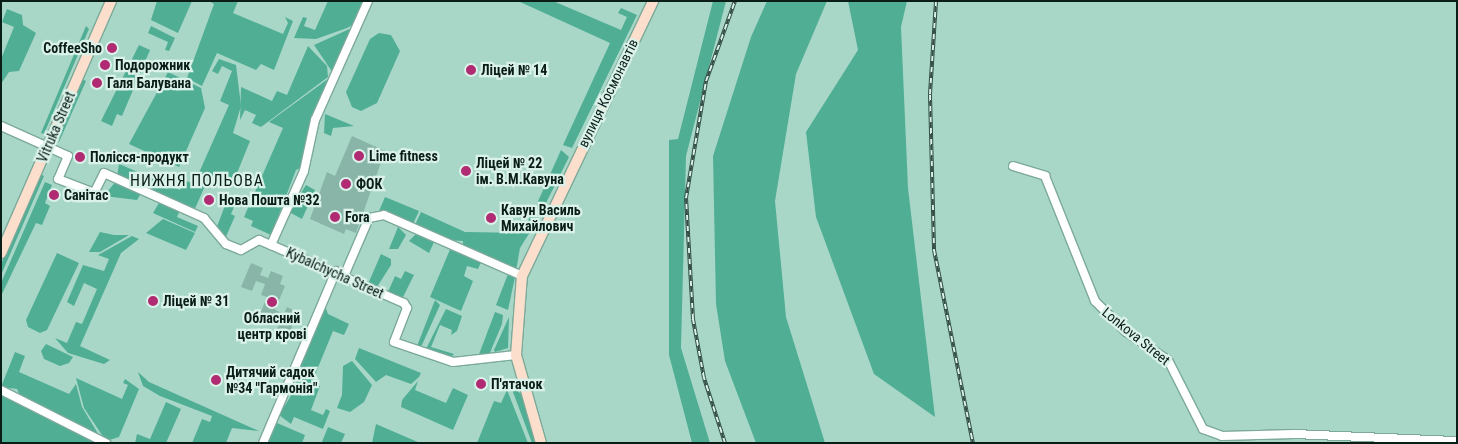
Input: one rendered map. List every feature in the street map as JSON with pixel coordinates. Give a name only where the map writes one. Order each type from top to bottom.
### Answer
[{"type":"main road","points":[[1,242],[46,146],[107,1]]},
{"type":"main road","name":"Vitruka Street","points":[[1,253],[46,146],[111,1]]},
{"type":"main road","name":"вулиця Космонавтів","points":[[542,443],[516,354],[522,276],[653,1]]},
{"type":"street","name":"Kybalchycha Street","points":[[368,1],[315,120],[304,171],[271,245],[336,271],[407,306],[394,342],[453,362],[516,354]]},
{"type":"street","points":[[1,126],[68,156],[58,179],[94,194],[104,173],[204,218],[226,244],[241,250],[259,240],[271,245]]},
{"type":"street","name":"Lonkova Street","points":[[1013,166],[1045,176],[1096,301],[1126,332],[1168,360],[1203,429],[1222,436],[1294,434],[1457,441]]},
{"type":"street","points":[[344,276],[369,218],[384,215],[522,276]]},
{"type":"street","points":[[263,443],[336,271]]},
{"type":"street","points":[[1,390],[106,443]]},
{"type":"green space","points":[[157,1],[192,1],[178,33],[151,20]]},
{"type":"green space","points":[[209,1],[238,1],[233,13],[283,34],[288,23],[285,17],[293,21],[274,70],[261,64],[256,70],[217,53],[202,86],[187,78],[214,4]]},
{"type":"green space","points":[[328,1],[366,1],[356,23],[347,28],[316,39],[294,38],[303,17],[307,18],[304,26],[315,30]]},
{"type":"green space","points":[[518,1],[553,1],[621,30],[627,17],[618,13],[621,8],[637,15],[572,148],[563,145],[610,43]]},
{"type":"green space","points":[[713,1],[726,1],[686,156],[681,348],[710,443],[692,443],[669,355],[669,140],[678,139]]},
{"type":"green space","points":[[767,1],[827,1],[796,74],[775,201],[786,317],[825,443],[756,443],[725,361],[716,304],[713,156],[751,37]]},
{"type":"green space","points":[[848,1],[907,1],[901,27],[908,188],[935,417],[874,374],[816,217],[806,132],[858,50]]},
{"type":"green space","points":[[7,9],[22,15],[23,25],[36,33],[19,71],[9,72],[1,84],[1,59],[14,27],[2,22]]},
{"type":"green space","points":[[86,26],[89,29],[44,134],[41,133]]},
{"type":"green space","points":[[151,26],[175,38],[169,51],[165,50],[168,42],[148,33]]},
{"type":"green space","points":[[354,27],[333,73],[314,45]]},
{"type":"green space","points":[[379,33],[391,35],[400,51],[377,103],[361,111],[352,107],[346,92],[370,39]]},
{"type":"green space","points":[[139,45],[150,50],[122,116],[117,114],[112,126],[101,121]]},
{"type":"green space","points":[[308,46],[327,66],[328,77],[261,127],[252,123],[256,115],[245,110],[240,120],[241,87],[272,101],[277,91],[287,95]]},
{"type":"green space","points":[[219,59],[236,65],[241,106],[233,133],[250,141],[231,188],[208,179],[194,211],[117,177],[119,164],[180,190],[184,180],[194,184],[229,105],[220,101],[232,71],[222,66],[218,74],[212,71]]},
{"type":"green space","points":[[168,72],[201,88],[205,108],[179,167],[129,144]]},
{"type":"green space","points":[[332,76],[303,167],[296,170],[271,235],[251,226],[253,221],[244,217],[283,128],[269,122]]},
{"type":"green space","points":[[82,79],[86,81],[59,142],[55,141]]},
{"type":"green space","points":[[325,114],[354,126],[333,128],[331,136],[324,133]]},
{"type":"green space","points":[[561,150],[569,157],[542,211],[535,208]]},
{"type":"green space","points":[[40,174],[44,176],[1,275],[1,264]]},
{"type":"green space","points":[[116,181],[142,192],[137,200],[104,196]]},
{"type":"green space","points":[[45,182],[52,185],[45,203],[50,206],[42,225],[36,223],[1,296],[1,283]]},
{"type":"green space","points":[[306,185],[315,190],[302,219],[289,212]]},
{"type":"green space","points":[[385,197],[419,211],[412,226],[379,211]]},
{"type":"green space","points":[[160,201],[180,210],[177,217],[198,226],[195,232],[153,213]]},
{"type":"green space","points":[[226,203],[234,207],[231,214],[235,216],[225,239],[216,229]]},
{"type":"green space","points":[[421,212],[465,232],[523,233],[532,212],[540,216],[520,248],[516,271],[463,248],[463,241],[445,240],[414,227]]},
{"type":"green space","points":[[163,219],[195,233],[186,250],[146,233]]},
{"type":"green space","points":[[398,227],[406,235],[398,249],[389,249]]},
{"type":"green space","points":[[100,232],[114,235],[129,235],[100,252],[89,252]]},
{"type":"green space","points":[[417,233],[435,240],[429,253],[409,241]]},
{"type":"green space","points":[[132,236],[139,239],[121,253],[80,346],[110,360],[104,364],[68,353],[55,338],[67,343],[76,322],[82,324],[97,289],[84,283],[74,306],[67,302],[83,265],[104,271],[109,259],[98,255]]},
{"type":"green space","points":[[451,247],[482,260],[478,269],[467,266],[464,276],[473,281],[461,311],[430,297]]},
{"type":"green space","points":[[57,253],[79,263],[47,330],[40,333],[28,327],[26,320]]},
{"type":"green space","points":[[381,254],[391,259],[391,265],[377,287],[368,284]]},
{"type":"green space","points":[[405,271],[414,275],[402,299],[388,292],[395,276],[401,279]]},
{"type":"green space","points":[[508,274],[515,277],[508,310],[496,305]]},
{"type":"green space","points":[[435,300],[440,305],[421,347],[417,346]]},
{"type":"green space","points":[[325,306],[328,314],[349,324],[344,335],[333,331],[312,382],[320,386],[311,410],[323,415],[326,409],[330,411],[323,429],[294,417],[291,424],[279,415],[295,389],[297,372]]},
{"type":"green space","points":[[446,309],[462,316],[457,331],[451,335],[452,330],[440,325],[431,347],[454,354],[449,359],[426,349]]},
{"type":"green space","points":[[495,312],[503,315],[502,324],[489,355],[478,357]]},
{"type":"green space","points":[[509,317],[508,348],[495,352],[494,350]]},
{"type":"green space","points":[[46,344],[73,357],[69,363],[60,366],[44,359],[41,351]]},
{"type":"green space","points":[[359,348],[421,373],[411,384],[386,375],[376,382],[355,359]]},
{"type":"green space","points":[[15,352],[25,356],[19,372],[69,394],[76,384],[82,407],[100,437],[20,396],[17,389],[1,387]]},
{"type":"green space","points":[[352,361],[372,385],[364,402],[350,412],[337,408],[342,395],[343,366]]},
{"type":"green space","points":[[138,372],[149,382],[259,431],[232,428],[226,443],[192,443],[202,419],[210,422],[212,416],[160,396],[143,386]]},
{"type":"green space","points":[[76,378],[122,399],[128,385],[123,383],[125,379],[139,389],[119,437],[106,441],[84,408]]},
{"type":"green space","points":[[418,381],[415,390],[446,403],[453,388],[468,395],[453,430],[401,407],[402,400]]},
{"type":"green space","points":[[510,384],[522,395],[537,443],[532,443]]},
{"type":"green space","points":[[507,390],[528,443],[477,443],[494,401],[501,403]]},
{"type":"green space","points":[[1,392],[98,443],[1,443]]},
{"type":"green space","points":[[166,402],[181,409],[166,443],[135,443],[137,434],[150,439]]},
{"type":"green space","points":[[277,423],[305,435],[302,443],[268,443]]},
{"type":"green space","points":[[376,424],[420,443],[372,443]]},
{"type":"green space","points":[[328,427],[345,434],[341,443],[322,442]]},
{"type":"building","name":"ФОК","points":[[352,136],[385,151],[356,233],[346,229],[344,234],[310,219],[327,172],[335,176]]},
{"type":"building","name":"Обласний центр крові","points":[[251,263],[263,268],[260,275],[268,278],[271,271],[283,276],[280,284],[285,286],[275,310],[284,314],[287,307],[298,312],[289,334],[277,329],[281,320],[272,316],[268,326],[257,321],[267,297],[261,295],[265,284],[256,281],[252,291],[241,287]]},
{"type":"railway","points":[[725,443],[704,378],[693,319],[686,198],[706,81],[735,1]]},
{"type":"railway","points":[[936,1],[930,95],[934,250],[973,443]]},
{"type":"place","name":"CoffeeSho","points":[[112,48]]},
{"type":"place","name":"Подорожник","points":[[105,65]]},
{"type":"place","name":"Ліцей № 14","points":[[471,70]]},
{"type":"place","name":"Галя Балувана","points":[[97,83]]},
{"type":"place","name":"Lime fitness","points":[[359,156]]},
{"type":"place","name":"Полісся-продукт","points":[[80,157]]},
{"type":"place","name":"Ліцей № 22 ім. В.М.Кавуна","points":[[466,171]]},
{"type":"place","name":"ФОК","points":[[346,184]]},
{"type":"place","name":"Санітас","points":[[54,195]]},
{"type":"place","name":"Нова Пошта №32","points":[[209,200]]},
{"type":"place","name":"Fora","points":[[335,217]]},
{"type":"place","name":"Кавун Василь Михайлович","points":[[491,218]]},
{"type":"place","name":"Ліцей № 31","points":[[153,301]]},
{"type":"place","name":"Обласний центр крові","points":[[272,302]]},
{"type":"place","name":"Дитячий садок №34 \"Гармонія\"","points":[[216,380]]},
{"type":"place","name":"П'ятачок","points":[[481,384]]},
{"type":"district","name":"НИЖНЯ ПОЛЬОВА","points":[[197,181]]}]
